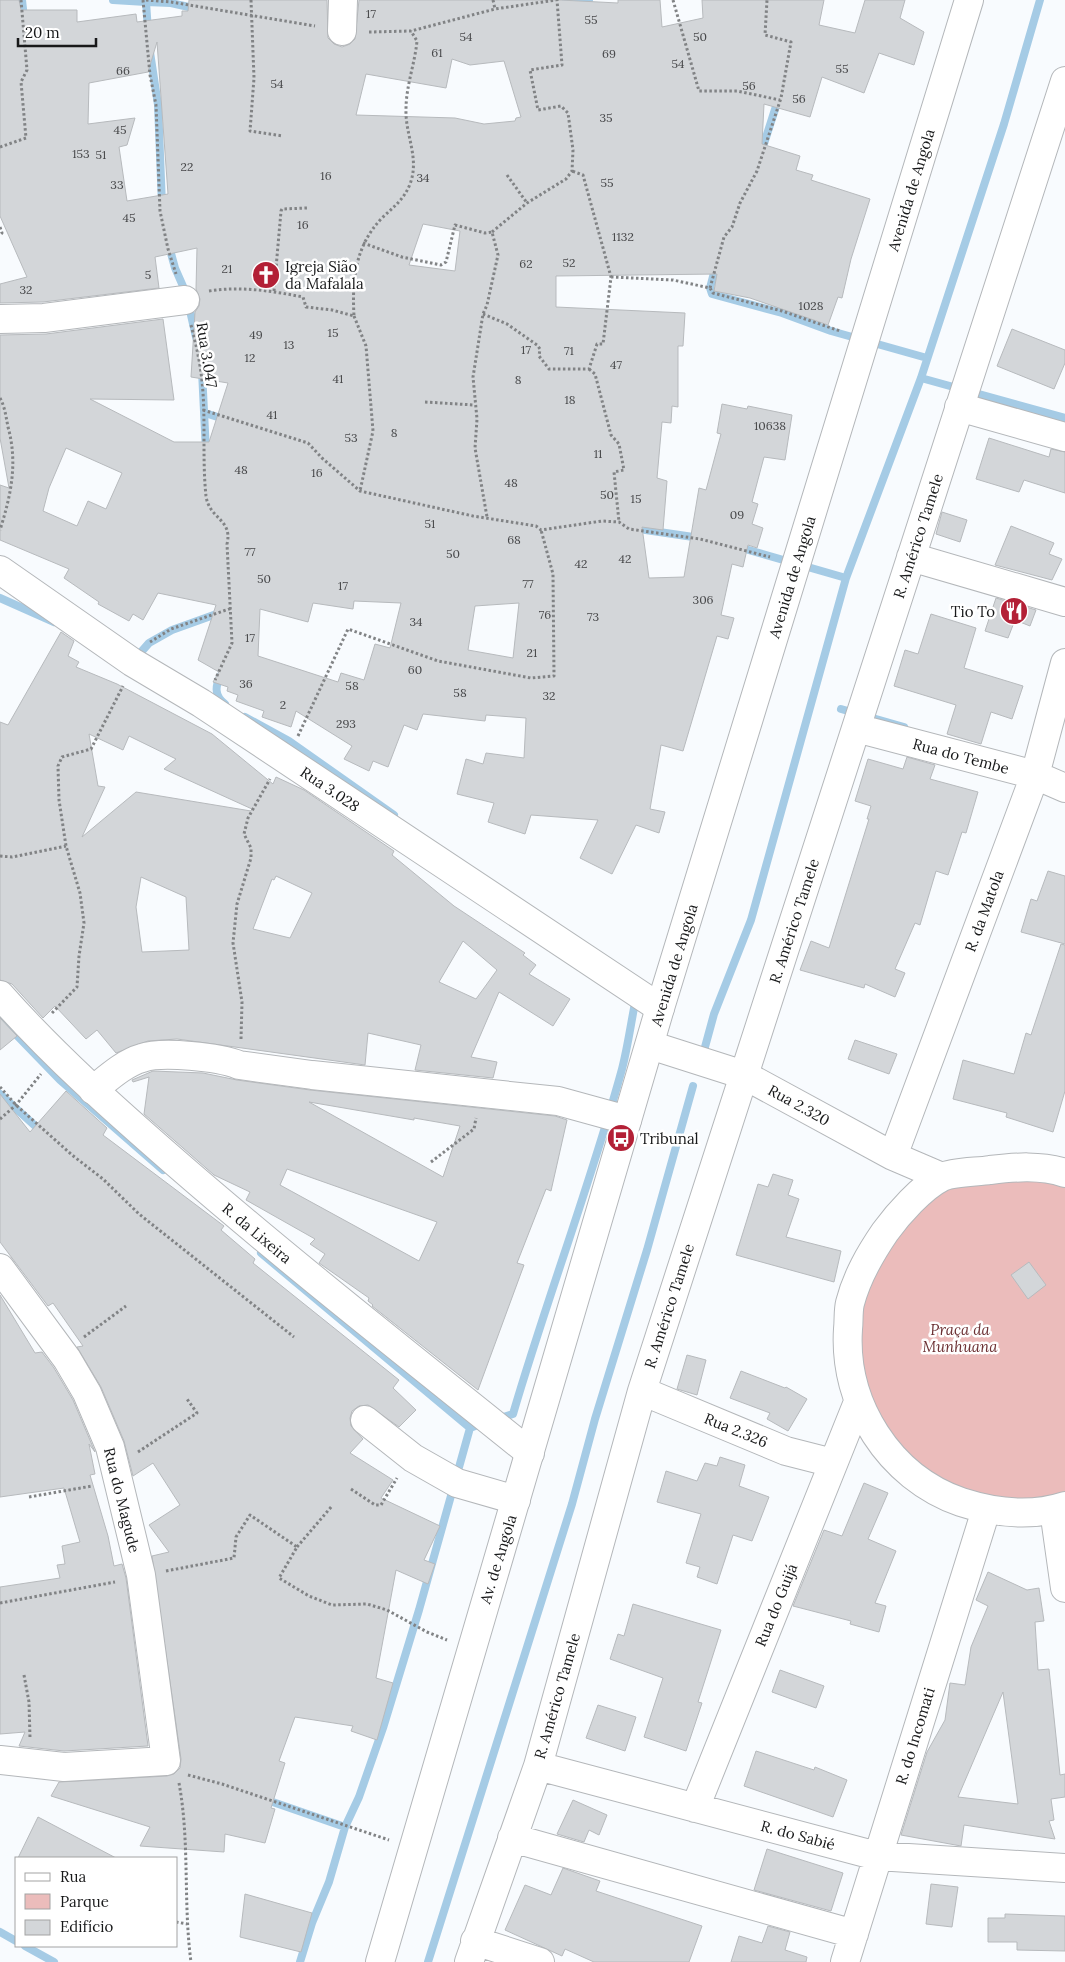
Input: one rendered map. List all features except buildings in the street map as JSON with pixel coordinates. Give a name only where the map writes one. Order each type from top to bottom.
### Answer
[{"type":"street","points":[[342,31],[343,0]]},
{"type":"street","name":"Avenida de Angola","points":[[618,1156],[660,1008],[970,0]]},
{"type":"street","name":"R. Américo Tamele","points":[[472,1951],[538,1766],[642,1391],[1065,81]]},
{"type":"street","points":[[0,319],[44,318],[184,297]]},
{"type":"street","points":[[959,408],[1065,437]]},
{"type":"street","points":[[911,557],[1065,602]]},
{"type":"street","name":"Rua 3.028","points":[[0,570],[134,663],[201,703],[660,1008]]},
{"type":"street","name":"R. da Matola","points":[[893,1156],[1035,775],[1065,663]]},
{"type":"street","name":"Rua do Tembe","points":[[856,728],[1035,775],[1065,788]]},
{"type":"street","name":"R. da Lixeira","points":[[0,995],[33,1032],[93,1090],[246,1224],[530,1453]]},
{"type":"street","name":"Rua 2.320","points":[[650,1045],[744,1075],[893,1156],[942,1177]]},
{"type":"street","points":[[93,1090],[142,1058],[175,1056],[212,1058],[239,1065],[312,1075],[558,1101],[627,1120]]},
{"type":"street","name":"Av. de Angola","points":[[380,1962],[618,1156]]},
{"type":"street","points":[[1062,1164],[1016,1166],[942,1177],[901,1209],[868,1257],[857,1285],[850,1304],[847,1354],[858,1402],[878,1440],[908,1472],[944,1496],[986,1510],[1020,1513],[1059,1508],[1065,1588]]},
{"type":"street","name":"Rua do Magude","points":[[0,1268],[62,1351],[87,1393],[117,1472],[141,1576],[161,1732],[171,1766]]},
{"type":"street","name":"Rua 2.326","points":[[642,1391],[786,1451],[833,1463]]},
{"type":"street","name":"Rua do Guijá","points":[[695,1808],[858,1402]]},
{"type":"street","points":[[365,1420],[412,1458],[457,1483],[516,1500]]},
{"type":"street","name":"R. do Incomati","points":[[845,1962],[986,1510]]},
{"type":"street","points":[[0,1760],[64,1767],[171,1766]]},
{"type":"street","name":"R. do Sabié","points":[[538,1766],[877,1856],[1065,1868]]},
{"type":"street","points":[[512,1838],[854,1934]]},
{"type":"street","points":[[472,1951],[540,1962]]},
{"type":"path","points":[[0,146],[26,138],[21,82],[28,70],[21,0]]},
{"type":"path","name":"Rua 3.047","points":[[143,0],[150,75],[156,105],[160,210],[173,268],[184,297],[198,354],[203,410],[204,476],[207,501],[219,520],[228,529],[227,544],[232,608],[232,643],[230,651],[201,703]]},
{"type":"path","points":[[251,0],[254,78],[250,131],[283,136]]},
{"type":"path","points":[[493,0],[495,9]]},
{"type":"path","points":[[363,244],[402,257],[441,265],[446,262],[455,225],[485,233],[492,232],[527,203],[566,179],[572,171],[573,150],[568,113],[561,106],[538,110],[530,70],[562,65],[558,0]]},
{"type":"path","points":[[672,0],[699,91],[736,91],[780,100]]},
{"type":"path","points":[[710,288],[724,237],[732,227],[740,202],[757,171],[780,100],[791,42],[765,35],[766,0]]},
{"type":"path","points":[[360,491],[373,431],[366,346],[354,316],[352,283],[363,244],[380,220],[402,200],[412,177],[415,162],[406,110],[417,41],[411,31]]},
{"type":"path","points":[[572,171],[583,175],[611,277],[603,344],[597,344],[589,369]]},
{"type":"path","points":[[507,175],[527,203]]},
{"type":"path","points":[[274,291],[281,211],[282,209],[307,208]]},
{"type":"path","points":[[0,227],[2,233],[0,235]]},
{"type":"path","points":[[487,517],[475,448],[477,419],[472,376],[483,314],[487,305],[498,255],[492,232]]},
{"type":"path","points":[[611,277],[672,280],[710,288],[713,293],[782,311],[832,329],[867,337]]},
{"type":"path","points":[[184,297],[218,290],[274,291],[303,297],[306,307],[332,310],[354,316]]},
{"type":"path","points":[[483,314],[507,324],[528,341],[537,345],[540,349],[538,356],[549,369],[589,369],[594,374],[611,435],[619,444],[624,470],[614,472],[619,522]]},
{"type":"path","points":[[0,398],[7,418],[14,454],[11,489],[0,530]]},
{"type":"path","points":[[425,402],[474,405]]},
{"type":"path","points":[[203,410],[308,443],[322,458],[360,491],[536,526],[541,530],[553,574],[554,676],[531,678],[438,661],[348,629],[284,759],[248,818],[244,834],[251,848],[251,858],[237,904],[232,943],[242,1002],[239,1065]]},
{"type":"path","points":[[541,530],[602,521],[619,522],[628,529],[700,539],[796,563]]},
{"type":"path","points":[[33,1032],[77,987],[84,923],[80,894],[66,846],[58,766],[62,757],[91,749],[134,663],[148,643],[171,629],[232,608]]},
{"type":"path","points":[[0,856],[12,856],[66,846]]},
{"type":"path","points":[[0,1119],[16,1105],[45,1069],[54,1053]]},
{"type":"path","points":[[0,1087],[16,1105],[72,1155],[103,1179],[139,1214],[238,1290],[294,1337]]},
{"type":"path","points":[[431,1162],[474,1129],[482,1093]]},
{"type":"path","points":[[62,1351],[126,1306]]},
{"type":"path","points":[[29,1497],[117,1472],[129,1458],[197,1413],[187,1399]]},
{"type":"path","points":[[352,1489],[375,1505],[381,1505],[400,1473],[412,1458]]},
{"type":"path","points":[[332,1506],[297,1547],[279,1578],[332,1605],[367,1604],[387,1610],[427,1632],[471,1649]]},
{"type":"path","points":[[0,1604],[234,1558],[236,1537],[250,1515],[297,1547]]},
{"type":"path","points":[[24,1675],[29,1702],[30,1764]]},
{"type":"path","points":[[171,1766],[357,1830],[413,1847]]},
{"type":"path","points":[[171,1766],[185,1816],[187,1924],[191,1962]]},
{"type":"path","points":[[178,1922],[187,1924]]},
{"type":"green space","name":"Praça da Munhuana","points":[[1017,1173],[1065,1181],[1065,1498],[1021,1506],[947,1488],[884,1437],[854,1352],[872,1260],[943,1183]]},
{"type":"waterway","points":[[22,0],[24,18]]},
{"type":"waterway","points":[[113,0],[146,2],[148,31]]},
{"type":"waterway","points":[[145,0],[146,2],[171,3],[198,9]]},
{"type":"waterway","points":[[566,1],[589,0]]},
{"type":"waterway","points":[[705,1047],[714,1014],[751,920],[846,578],[921,378],[1004,124],[1040,0]]},
{"type":"waterway","points":[[150,52],[158,105],[162,205]]},
{"type":"waterway","points":[[761,153],[778,100]]},
{"type":"waterway","points":[[169,246],[175,268],[186,293],[196,337]]},
{"type":"waterway","points":[[716,265],[710,288],[712,294],[782,313],[831,331],[927,358]]},
{"type":"waterway","points":[[202,371],[206,452]]},
{"type":"waterway","points":[[921,378],[1065,418]]},
{"type":"waterway","points":[[205,413],[227,420]]},
{"type":"waterway","points":[[632,528],[700,538]]},
{"type":"waterway","points":[[738,547],[846,578]]},
{"type":"waterway","points":[[0,598],[54,622]]},
{"type":"waterway","points":[[135,659],[149,643],[172,630],[222,612]]},
{"type":"waterway","points":[[221,675],[217,694],[225,704]]},
{"type":"waterway","points":[[841,709],[904,727]]},
{"type":"waterway","points":[[245,717],[289,741],[394,815]]},
{"type":"waterway","points":[[497,1419],[513,1414],[610,1113],[624,1060],[636,998]]},
{"type":"waterway","points":[[0,1018],[60,1080],[163,1170]]},
{"type":"waterway","points":[[428,1962],[572,1504],[595,1419],[647,1250],[693,1086]]},
{"type":"waterway","points":[[0,1094],[43,1133]]},
{"type":"waterway","points":[[261,1253],[470,1428]]},
{"type":"waterway","points":[[300,1962],[312,1923],[329,1882],[345,1827],[359,1797],[383,1728],[419,1610],[470,1428],[483,1423]]},
{"type":"waterway","points":[[264,1799],[345,1827]]},
{"type":"waterway","points":[[0,1932],[15,1940]]},
{"type":"waterway","points":[[27,1947],[54,1962]]},
{"type":"place","name":"Igreja Sião da Mafalala","points":[[266,275]]},
{"type":"place","name":"Tio To","points":[[1014,611]]},
{"type":"place","name":"Tribunal","points":[[621,1138]]}]
